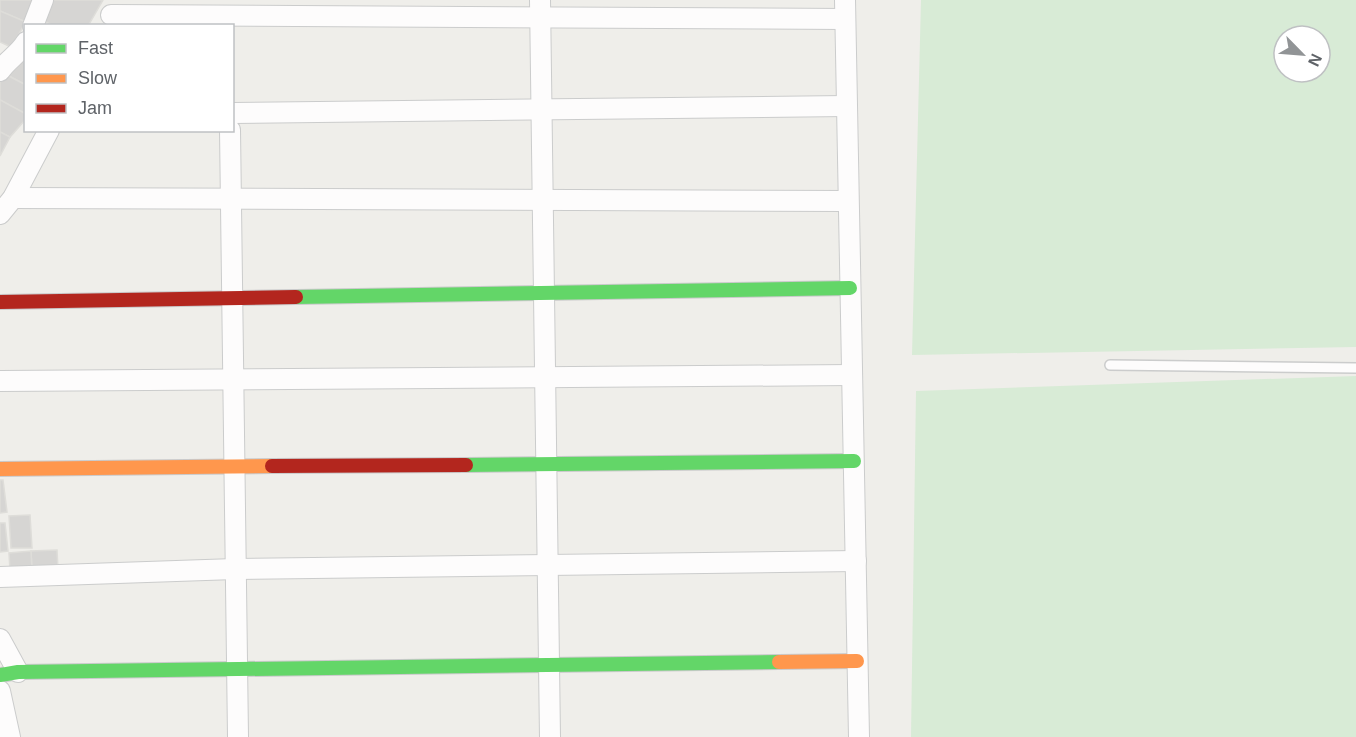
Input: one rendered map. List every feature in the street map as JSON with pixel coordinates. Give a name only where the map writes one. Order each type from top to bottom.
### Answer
[{"type":"street","points":[[34,24],[43,0]]},
{"type":"street","points":[[540,8],[550,737]]},
{"type":"street","points":[[112,13],[229,14],[540,8],[845,10],[859,737]]},
{"type":"street","points":[[0,71],[24,45]]},
{"type":"street","points":[[234,112],[846,106]]},
{"type":"street","points":[[0,214],[13,198],[47,132]]},
{"type":"street","points":[[230,132],[238,737]]},
{"type":"street","points":[[13,198],[848,201]]},
{"type":"street","points":[[0,302],[850,288]]},
{"type":"street","points":[[0,381],[852,375]]},
{"type":"street","points":[[0,469],[854,461]]},
{"type":"street","points":[[0,577],[235,569],[855,561]]},
{"type":"street","points":[[0,639],[9,674],[857,661]]},
{"type":"street","points":[[0,691],[10,737]]},
{"type":"lane","points":[[1110,365],[1356,368]]},
{"type":"green space","points":[[921,0],[1356,0],[1356,347],[912,355]]},
{"type":"green space","points":[[1356,376],[1356,737],[911,737],[916,391]]},
{"type":"building","points":[[0,0],[36,0],[26,22],[0,11]]},
{"type":"building","points":[[50,0],[103,0],[89,24],[50,24],[41,19]]},
{"type":"building","points":[[0,11],[26,22],[11,47],[0,42]]},
{"type":"building","points":[[18,59],[24,62],[24,84],[3,73]]},
{"type":"building","points":[[3,73],[24,84],[24,113],[0,100],[0,78]]},
{"type":"building","points":[[0,100],[24,113],[24,121],[10,137],[0,132]]},
{"type":"building","points":[[0,132],[10,137],[0,156]]},
{"type":"building","points":[[0,480],[3,480],[7,512],[0,513]]},
{"type":"building","points":[[30,515],[32,548],[11,548],[9,516]]},
{"type":"building","points":[[0,523],[5,523],[8,551],[0,552]]},
{"type":"building","points":[[57,550],[58,569],[32,570],[31,551]]},
{"type":"building","points":[[31,551],[32,570],[10,571],[9,553]]},
{"type":"traffic: fast","points":[[296,297],[850,288]]},
{"type":"traffic: fast","points":[[466,465],[854,461]]},
{"type":"traffic: fast","points":[[0,675],[18,672],[779,662]]},
{"type":"traffic: slow","points":[[0,469],[272,466]]},
{"type":"traffic: slow","points":[[779,662],[857,661]]},
{"type":"traffic: jam","points":[[0,302],[296,297]]},
{"type":"traffic: jam","points":[[272,466],[466,465]]}]
